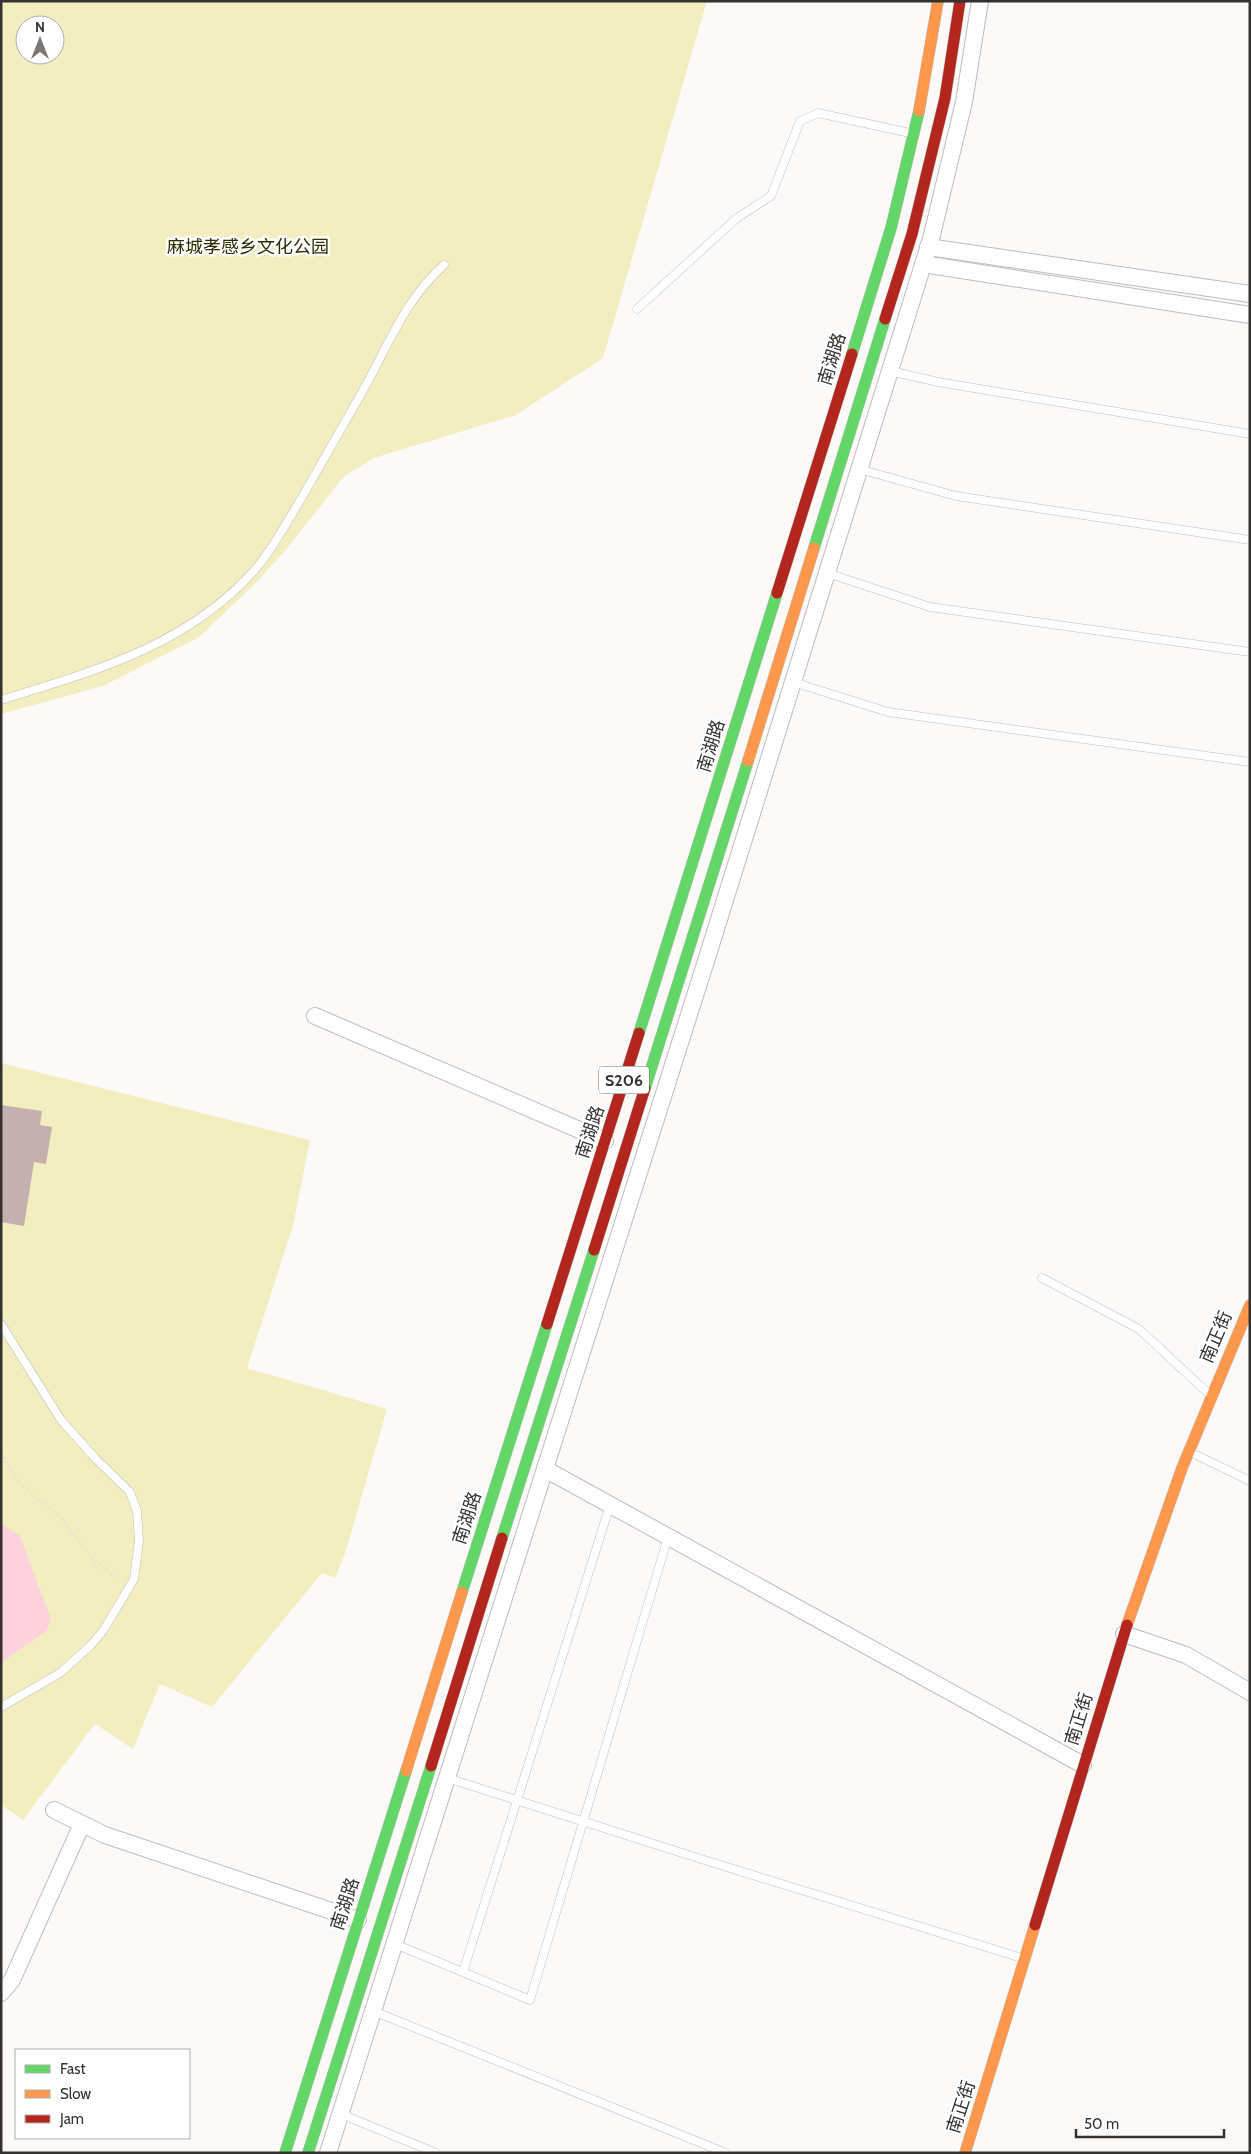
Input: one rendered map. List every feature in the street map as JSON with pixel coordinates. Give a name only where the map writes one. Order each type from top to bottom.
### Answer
[{"type":"main road","name":"南湖路","points":[[285,2153],[891,228],[915,134],[933,40],[938,1]]},
{"type":"main road","name":"S206","points":[[308,2153],[910,243],[945,98],[960,1]]},
{"type":"main road","name":"南正街","points":[[965,2153],[1124,1634],[1188,1452],[1210,1395],[1250,1304]]},
{"type":"street","points":[[328,2153],[793,682],[923,264],[964,102],[980,1]]},
{"type":"street","points":[[928,247],[1250,294]]},
{"type":"street","points":[[923,264],[1250,315]]},
{"type":"street","points":[[315,1016],[605,1141]]},
{"type":"street","points":[[545,1469],[1083,1765]]},
{"type":"street","points":[[1124,1634],[1186,1655],[1250,1692]]},
{"type":"street","points":[[54,1810],[106,1835],[358,1920]]},
{"type":"street","points":[[1,1993],[12,1980],[82,1824]]},
{"type":"lane","points":[[637,309],[737,218],[770,196],[800,121],[818,113],[915,134]]},
{"type":"lane","points":[[1,700],[93,671],[152,647],[203,616],[242,583],[274,546],[364,388],[408,306],[430,277],[444,265]]},
{"type":"lane","points":[[890,371],[938,382],[1250,434]]},
{"type":"lane","points":[[859,469],[956,496],[1250,540]]},
{"type":"lane","points":[[827,573],[930,607],[1250,652]]},
{"type":"lane","points":[[793,682],[888,712],[1250,762]]},
{"type":"lane","points":[[1042,1278],[1139,1329],[1210,1395]]},
{"type":"lane","points":[[1,1324],[61,1420],[96,1459],[124,1484],[134,1501],[139,1541],[134,1579],[103,1631],[76,1660],[54,1677],[1,1707]]},
{"type":"lane","points":[[1188,1452],[1250,1481]]},
{"type":"lane","points":[[463,1972],[610,1505]]},
{"type":"lane","points":[[395,1944],[530,2000],[668,1537]]},
{"type":"lane","points":[[447,1778],[1025,1959]]},
{"type":"lane","points":[[373,2011],[726,2153]]},
{"type":"lane","points":[[341,2114],[436,2153]]},
{"type":"path","points":[[1,1453],[19,1483],[62,1518],[95,1562],[129,1588]]},
{"type":"green space","name":"麻城孝感乡文化公园","points":[[1,1],[707,1],[603,358],[516,415],[374,458],[344,476],[285,551],[255,584],[198,638],[103,686],[1,714]]},
{"type":"green space","points":[[1,1063],[310,1140],[293,1226],[247,1368],[387,1409],[345,1554],[335,1578],[322,1573],[212,1707],[160,1684],[133,1749],[95,1724],[23,1820],[1,1805]]},
{"type":"shaded area","points":[[1,1524],[20,1536],[51,1619],[47,1630],[1,1663]]},
{"type":"building","points":[[1,1105],[42,1111],[40,1125],[52,1127],[46,1164],[34,1162],[24,1226],[1,1222]]},
{"type":"traffic: fast","points":[[852,354],[891,228],[919,111]]},
{"type":"traffic: fast","points":[[814,548],[885,319]]},
{"type":"traffic: fast","points":[[639,1033],[777,593]]},
{"type":"traffic: fast","points":[[645,1088],[748,761]]},
{"type":"traffic: fast","points":[[502,1538],[594,1250]]},
{"type":"traffic: fast","points":[[462,1592],[547,1324]]},
{"type":"traffic: fast","points":[[308,2153],[431,1766]]},
{"type":"traffic: fast","points":[[285,2153],[406,1771]]},
{"type":"traffic: slow","points":[[919,111],[938,1]]},
{"type":"traffic: slow","points":[[748,761],[814,548]]},
{"type":"traffic: slow","points":[[1127,1625],[1182,1468],[1250,1305]]},
{"type":"traffic: slow","points":[[406,1771],[462,1592]]},
{"type":"traffic: slow","points":[[965,2153],[1035,1925]]},
{"type":"traffic: jam","points":[[885,319],[912,234],[945,98],[960,1]]},
{"type":"traffic: jam","points":[[777,593],[852,354]]},
{"type":"traffic: jam","points":[[547,1324],[639,1033]]},
{"type":"traffic: jam","points":[[594,1250],[645,1088]]},
{"type":"traffic: jam","points":[[431,1766],[502,1538]]},
{"type":"traffic: jam","points":[[1035,1925],[1127,1625]]}]
